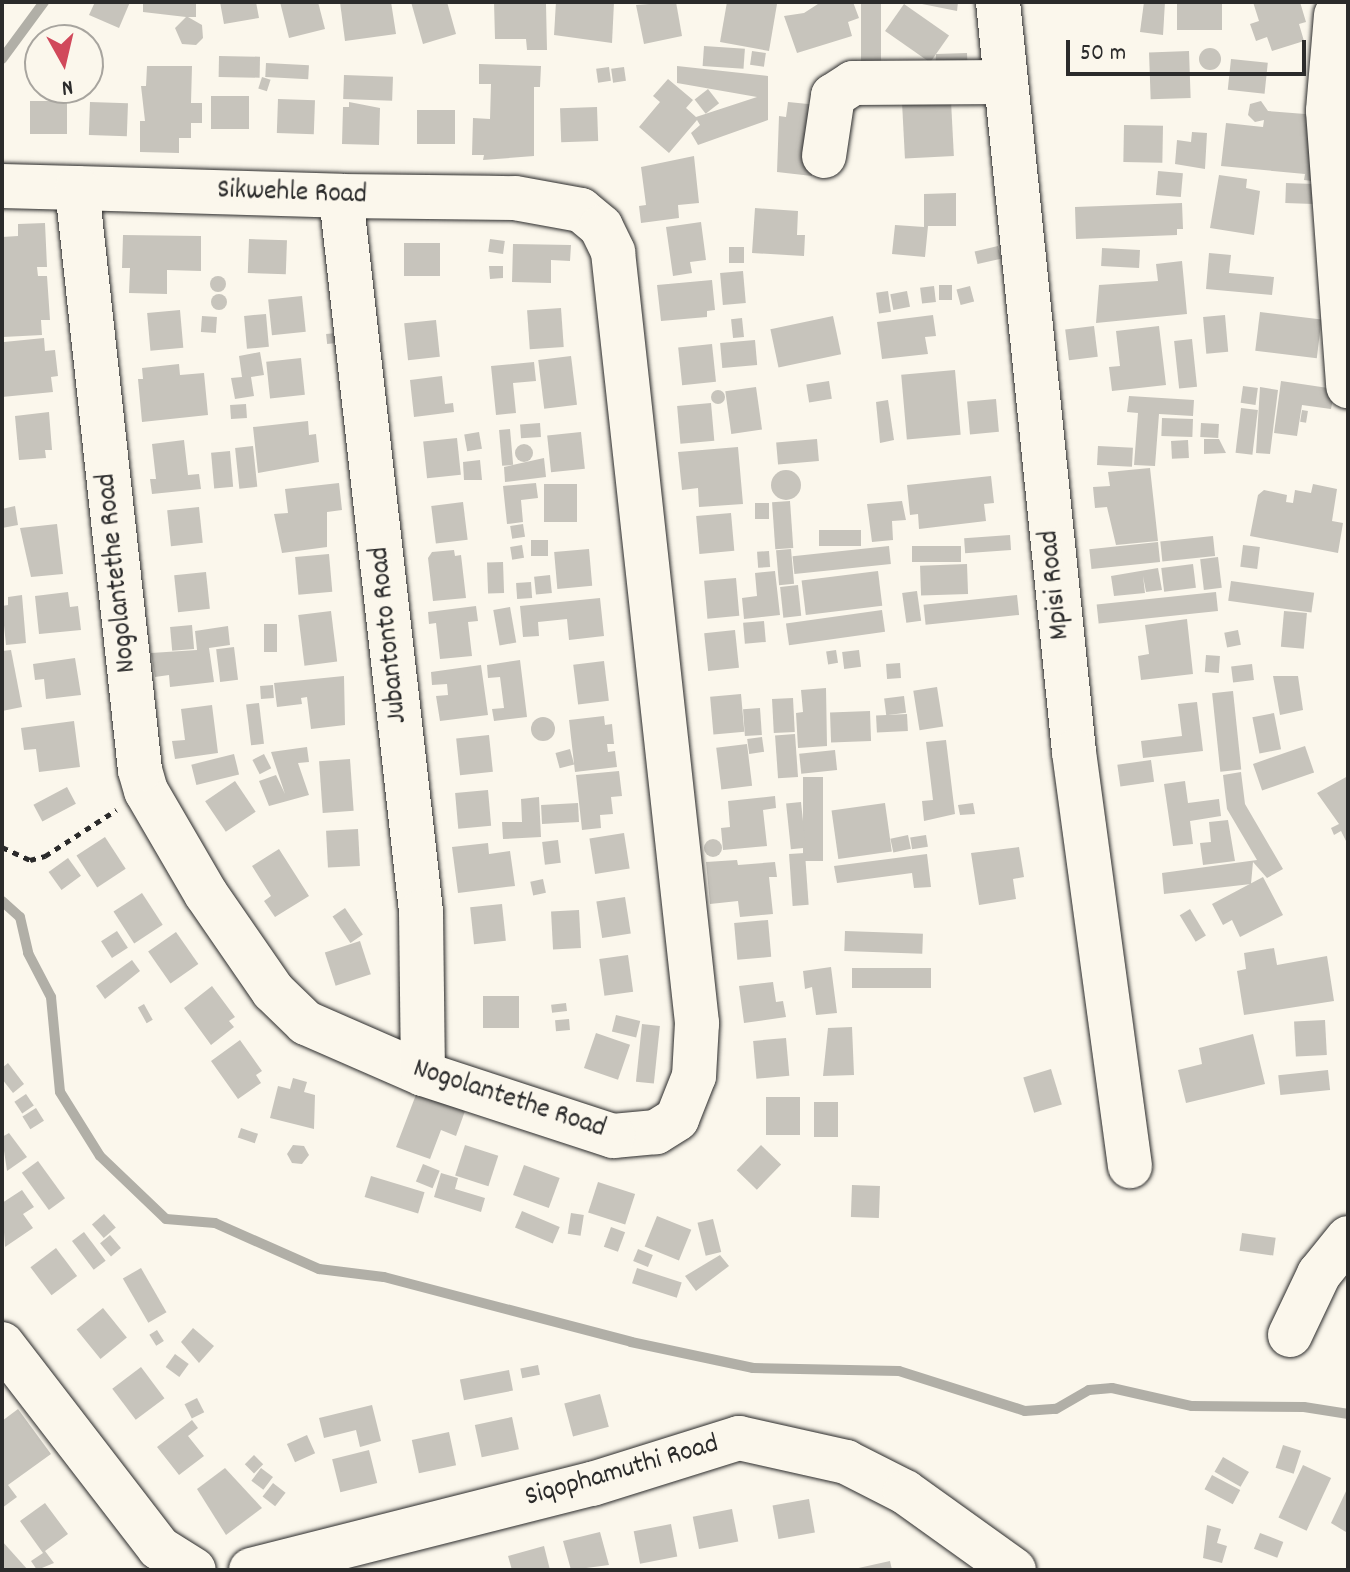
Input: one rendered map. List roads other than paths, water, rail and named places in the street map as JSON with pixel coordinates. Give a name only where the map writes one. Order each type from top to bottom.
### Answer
[{"type":"street","name":"Mpisi Road","points":[[998,2],[1074,752],[1130,1166]]},
{"type":"street","points":[[1336,15],[1328,111],[1348,386]]},
{"type":"street","points":[[824,156],[833,96],[853,83],[1005,82]]},
{"type":"street","name":"Sikwehle Road","points":[[2,186],[515,198],[581,210]]},
{"type":"street","name":"Nogolantethe Road","points":[[77,188],[137,749],[146,791],[206,894],[286,1006],[306,1023],[423,1074],[613,1136],[656,1132],[677,1119],[694,1076],[697,1023],[613,252],[601,227],[581,210]]},
{"type":"street","name":"Jubantonto Road","points":[[341,196],[421,912],[423,1074]]},
{"type":"street","points":[[1290,1335],[1319,1274],[1348,1238]]},
{"type":"street","points":[[2,1344],[159,1548],[194,1570]]},
{"type":"street","name":"Siqophamuthi Road","points":[[251,1570],[592,1484],[739,1438],[846,1462],[905,1492],[1014,1570]]},
{"type":"waterway","points":[[2,59],[44,2]]},
{"type":"waterway","points":[[2,901],[20,917],[28,953],[51,997],[60,1092],[100,1156],[166,1219],[215,1223],[319,1269],[384,1277],[631,1342],[753,1368],[899,1371],[1025,1411],[1056,1409],[1089,1390],[1112,1388],[1192,1406],[1304,1407],[1348,1414]]}]
